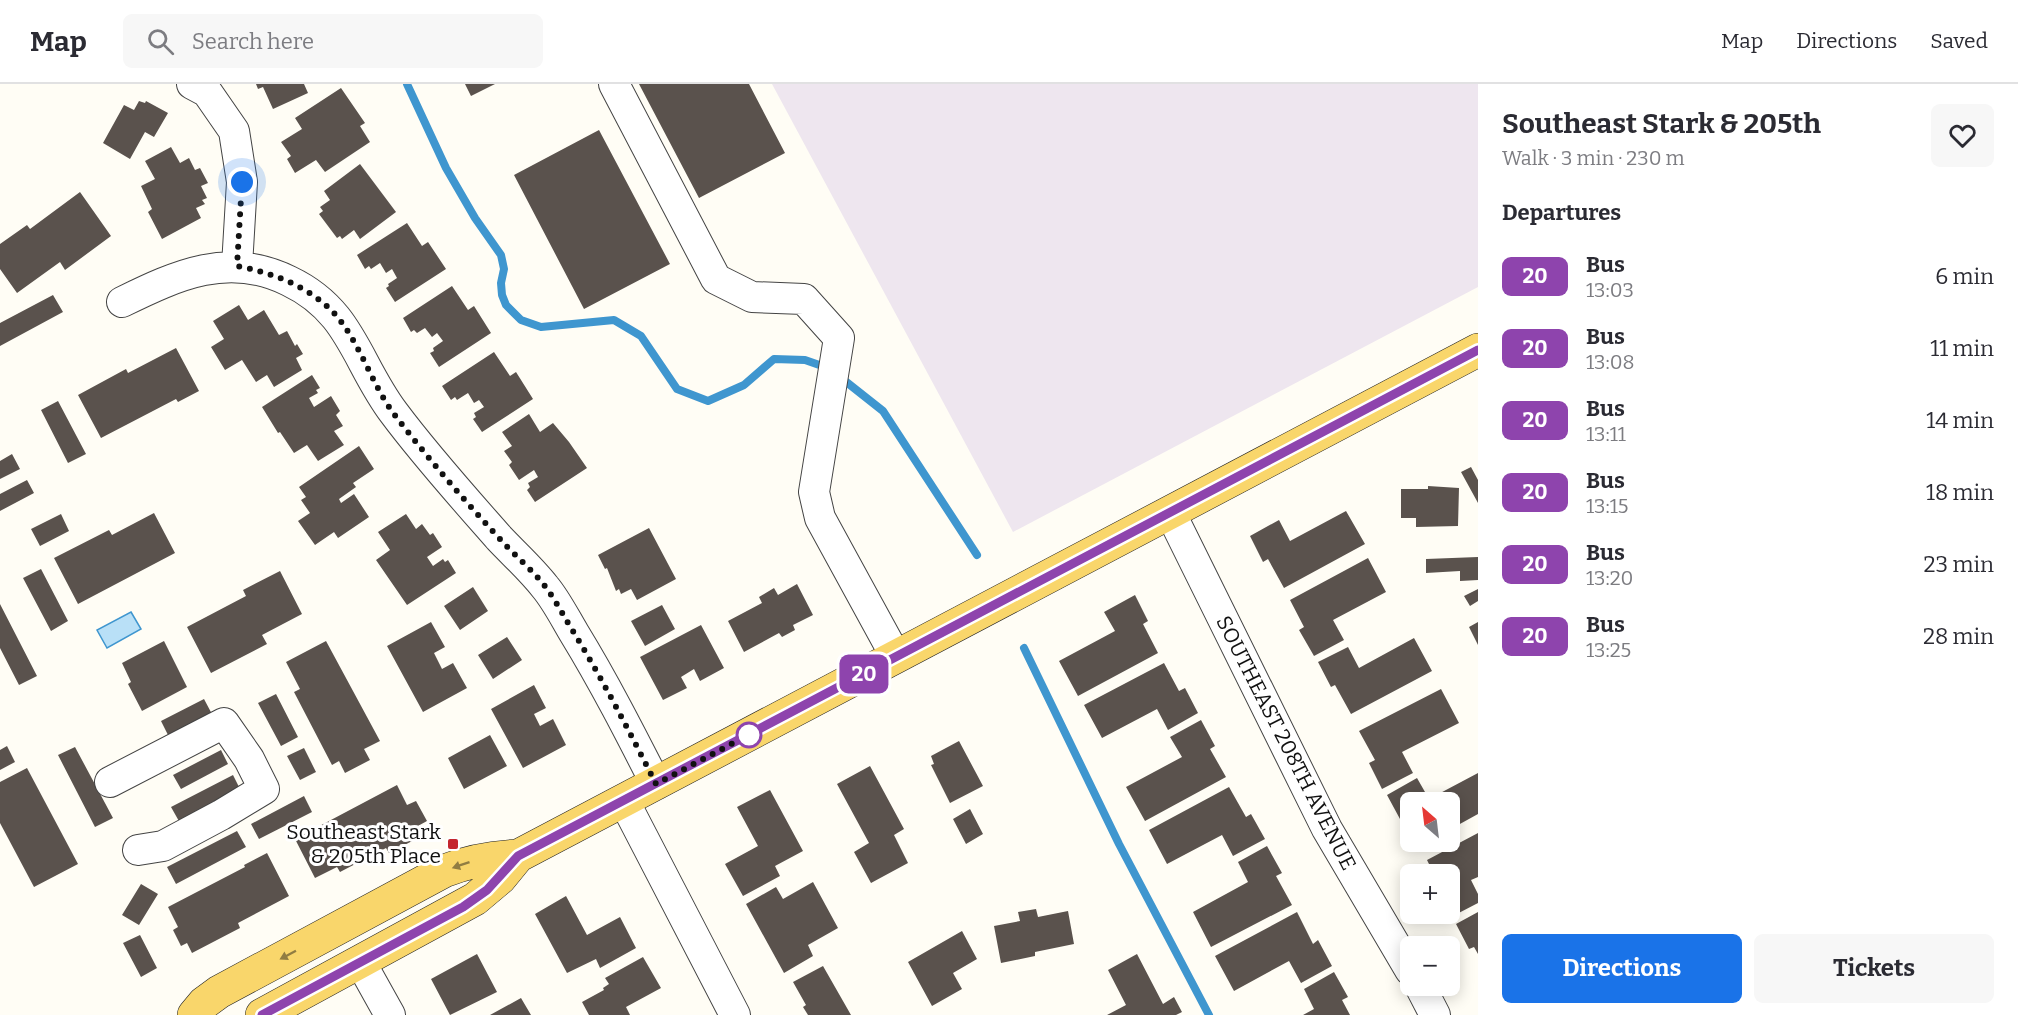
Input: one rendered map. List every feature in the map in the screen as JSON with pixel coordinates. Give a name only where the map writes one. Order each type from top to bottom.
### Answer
[{"type":"main road","points":[[262,1015],[475,899],[500,878],[518,856],[1478,350]]},
{"type":"main road","points":[[195,1015],[204,1003],[219,992],[444,871],[490,858],[518,856]]},
{"type":"street","points":[[192,84],[207,92],[234,131],[242,182],[237,266]]},
{"type":"street","points":[[614,84],[716,279],[752,297],[804,299],[839,338],[814,492],[820,518],[896,657]]},
{"type":"street","points":[[122,302],[180,276],[212,268],[237,266],[265,271],[289,280],[314,295],[332,311],[347,330],[393,412],[499,538],[546,588],[591,662],[656,784]]},
{"type":"street","name":"SOUTHEAST 208TH AVENUE","points":[[1170,512],[1327,830],[1400,953]]},
{"type":"street","points":[[110,782],[224,723],[249,759],[264,789],[163,846],[138,850]]},
{"type":"street","points":[[624,801],[735,1015]]},
{"type":"street","points":[[361,963],[390,1015]]},
{"type":"street","points":[[1425,996],[1435,1015]]},
{"type":"shaded area","points":[[772,84],[1478,84],[1478,287],[1013,532]]},
{"type":"water","points":[[131,612],[141,629],[107,648],[97,630]]},
{"type":"building","points":[[256,84],[304,84],[308,93],[273,109],[263,87],[258,89]]},
{"type":"building","points":[[465,84],[495,84],[471,96]]},
{"type":"building","points":[[639,84],[749,84],[785,153],[699,198]]},
{"type":"building","points":[[341,88],[365,123],[360,126],[370,142],[325,172],[316,160],[295,173],[287,159],[291,156],[281,142],[302,129],[295,118]]},
{"type":"building","points":[[139,101],[145,103],[146,101],[168,113],[154,137],[145,132],[130,159],[103,143],[124,105],[134,110]]},
{"type":"building","points":[[599,130],[670,264],[584,309],[514,175]]},
{"type":"building","points":[[171,147],[180,163],[189,158],[195,170],[200,168],[208,183],[201,186],[207,198],[202,200],[205,204],[196,208],[201,218],[162,239],[148,212],[152,209],[141,186],[155,179],[145,161]]},
{"type":"building","points":[[360,164],[396,212],[360,239],[354,230],[342,239],[340,236],[337,238],[319,214],[323,211],[320,207],[330,200],[324,191]]},
{"type":"building","points":[[80,192],[111,236],[65,270],[60,262],[17,293],[0,269],[0,244],[27,225],[30,229]]},
{"type":"building","points":[[407,223],[422,246],[428,242],[446,269],[395,302],[386,288],[397,278],[392,269],[386,273],[380,263],[371,269],[369,266],[365,269],[357,255]]},
{"type":"building","points":[[452,286],[468,310],[474,306],[491,333],[439,367],[430,353],[443,341],[437,333],[432,337],[425,328],[417,333],[414,330],[411,332],[403,318]]},
{"type":"building","points":[[53,295],[63,312],[0,346],[0,323]]},
{"type":"building","points":[[239,305],[248,320],[264,310],[279,335],[287,331],[295,346],[297,344],[303,354],[296,358],[302,370],[274,387],[267,375],[256,382],[242,360],[225,370],[211,347],[224,339],[213,321]]},
{"type":"building","points":[[176,348],[199,391],[178,402],[176,399],[101,438],[78,395],[126,369],[128,373]]},
{"type":"building","points":[[494,352],[510,376],[516,372],[533,399],[482,432],[473,419],[476,417],[474,413],[484,407],[479,400],[474,403],[468,393],[457,400],[455,397],[451,400],[442,386]]},
{"type":"building","points":[[312,375],[320,388],[316,390],[318,393],[309,398],[314,407],[331,396],[340,411],[336,415],[343,426],[334,431],[344,445],[318,461],[307,445],[294,453],[262,407]]},
{"type":"building","points":[[58,401],[86,454],[68,463],[41,410]]},
{"type":"building","points":[[529,414],[540,432],[553,423],[587,468],[535,502],[527,490],[530,487],[528,483],[538,477],[534,470],[519,480],[509,465],[512,462],[504,451],[512,446],[502,432]]},
{"type":"building","points":[[359,446],[374,469],[353,483],[356,487],[339,499],[341,503],[354,494],[369,517],[338,538],[334,532],[315,545],[298,521],[310,513],[301,500],[306,497],[299,487]]},
{"type":"building","points":[[12,454],[20,469],[0,479],[0,461]]},
{"type":"building","points":[[1471,467],[1478,480],[1478,503],[1461,472]]},
{"type":"building","points":[[27,480],[34,493],[0,511],[0,494]]},
{"type":"building","points":[[1428,486],[1459,488],[1458,526],[1416,527],[1416,518],[1401,518],[1401,489],[1428,489]]},
{"type":"building","points":[[1346,511],[1365,544],[1284,588],[1268,559],[1263,562],[1250,536],[1279,520],[1290,541]]},
{"type":"building","points":[[154,513],[175,553],[78,604],[54,558],[109,530],[112,535]]},
{"type":"building","points":[[61,514],[69,531],[40,546],[31,529]]},
{"type":"building","points":[[406,514],[416,529],[422,524],[430,535],[433,533],[442,547],[427,557],[433,566],[443,559],[445,562],[448,560],[456,573],[407,605],[376,560],[390,550],[378,532]]},
{"type":"building","points":[[649,528],[676,579],[637,600],[631,589],[621,594],[619,589],[616,591],[607,568],[605,569],[598,555]]},
{"type":"building","points":[[1478,557],[1478,580],[1460,581],[1460,571],[1426,573],[1426,559]]},
{"type":"building","points":[[1368,558],[1386,592],[1333,620],[1344,640],[1314,656],[1299,630],[1304,627],[1290,600]]},
{"type":"building","points":[[41,569],[68,621],[51,631],[23,578]]},
{"type":"building","points":[[280,571],[302,614],[262,635],[267,644],[211,673],[187,627],[246,596],[243,590]]},
{"type":"building","points":[[797,584],[813,615],[793,625],[795,630],[782,637],[779,633],[744,652],[728,621],[762,603],[759,597],[774,588],[778,595]]},
{"type":"building","points":[[473,587],[488,611],[460,630],[444,606]]},
{"type":"building","points":[[1478,589],[1478,601],[1470,606],[1464,596]]},
{"type":"building","points":[[1135,595],[1148,621],[1143,624],[1158,653],[1078,696],[1059,661],[1115,631],[1104,612]]},
{"type":"building","points":[[0,604],[37,676],[19,685],[0,648]]},
{"type":"building","points":[[662,605],[675,629],[645,646],[631,621]]},
{"type":"building","points":[[431,622],[445,647],[434,653],[442,669],[453,663],[467,688],[423,712],[387,646]]},
{"type":"building","points":[[1478,622],[1478,645],[1469,627]]},
{"type":"building","points":[[701,625],[724,668],[700,681],[694,669],[681,677],[687,688],[663,700],[640,657]]},
{"type":"building","points":[[507,637],[522,660],[493,679],[478,655]]},
{"type":"building","points":[[1414,638],[1432,671],[1351,714],[1335,685],[1331,687],[1318,662],[1348,647],[1359,668]]},
{"type":"building","points":[[164,641],[187,687],[142,711],[128,684],[131,682],[122,663]]},
{"type":"building","points":[[326,641],[380,741],[364,749],[370,760],[345,773],[339,761],[332,765],[294,692],[300,689],[286,662]]},
{"type":"building","points":[[1164,663],[1179,691],[1185,688],[1198,713],[1168,730],[1157,709],[1102,738],[1084,705]]},
{"type":"building","points":[[534,685],[546,708],[534,714],[540,726],[553,719],[566,745],[523,768],[491,709]]},
{"type":"building","points":[[1441,689],[1459,723],[1402,752],[1413,773],[1382,789],[1369,763],[1375,760],[1359,731]]},
{"type":"building","points":[[276,694],[298,737],[281,746],[258,703]]},
{"type":"building","points":[[204,699],[213,716],[170,739],[161,721]]},
{"type":"building","points":[[1201,720],[1215,746],[1210,749],[1226,777],[1145,821],[1126,787],[1182,757],[1170,737]]},
{"type":"building","points":[[490,735],[507,766],[464,789],[448,758]]},
{"type":"building","points":[[959,741],[983,786],[950,803],[931,765],[934,764],[931,756]]},
{"type":"building","points":[[7,746],[15,762],[0,770],[0,750]]},
{"type":"building","points":[[75,747],[113,818],[95,827],[58,755]]},
{"type":"building","points":[[304,748],[316,772],[300,780],[287,756]]},
{"type":"building","points":[[221,750],[228,764],[181,789],[173,775]]},
{"type":"building","points":[[870,766],[904,829],[894,835],[908,863],[871,883],[854,852],[869,843],[837,784]]},
{"type":"building","points":[[27,768],[78,864],[34,887],[0,823],[0,782]]},
{"type":"building","points":[[1478,773],[1478,814],[1460,824],[1460,792],[1442,792]]},
{"type":"building","points":[[233,775],[241,791],[180,823],[171,807]]},
{"type":"building","points":[[1417,778],[1425,792],[1400,792],[1400,819],[1387,795]]},
{"type":"building","points":[[397,785],[407,805],[416,801],[427,821],[416,827],[420,837],[389,853],[386,848],[340,872],[337,867],[315,878],[295,839]]},
{"type":"building","points":[[1229,787],[1246,817],[1251,814],[1265,839],[1233,856],[1222,835],[1167,864],[1149,830]]},
{"type":"building","points":[[770,790],[803,851],[775,866],[780,876],[743,896],[725,864],[758,846],[737,807]]},
{"type":"building","points":[[304,796],[312,812],[259,839],[251,824]]},
{"type":"building","points":[[970,809],[983,834],[966,844],[953,819]]},
{"type":"building","points":[[237,831],[246,847],[176,884],[167,867]]},
{"type":"building","points":[[1478,833],[1478,877],[1471,880],[1478,894],[1478,903],[1460,912],[1460,864],[1429,864],[1427,860],[1442,852],[1460,852],[1460,843]]},
{"type":"building","points":[[1267,846],[1282,873],[1276,876],[1292,905],[1211,947],[1193,912],[1248,882],[1238,862]]},
{"type":"building","points":[[267,853],[289,896],[238,923],[240,928],[192,953],[187,943],[181,946],[173,930],[178,927],[168,907]]},
{"type":"building","points":[[813,882],[838,928],[808,945],[813,956],[784,973],[746,904],[776,887],[783,899]]},
{"type":"building","points":[[141,884],[158,894],[139,925],[122,915]]},
{"type":"building","points":[[566,896],[587,935],[620,917],[636,948],[600,968],[596,959],[567,973],[535,914]]},
{"type":"building","points":[[1036,909],[1038,917],[1068,911],[1074,944],[1035,952],[1035,956],[1001,963],[994,926],[1020,921],[1018,912]]},
{"type":"building","points":[[1297,912],[1313,944],[1318,940],[1332,966],[1301,983],[1289,961],[1234,991],[1215,956]]},
{"type":"building","points":[[1478,912],[1478,954],[1474,947],[1469,949],[1456,924],[1460,924],[1460,922]]},
{"type":"building","points":[[962,931],[977,959],[953,973],[962,989],[932,1006],[908,962]]},
{"type":"building","points":[[140,935],[157,968],[141,977],[123,943]]},
{"type":"building","points":[[477,954],[497,992],[450,1015],[431,979]]},
{"type":"building","points":[[1137,954],[1163,1004],[1174,997],[1182,1012],[1176,1015],[1107,1015],[1126,1005],[1108,970]]},
{"type":"building","points":[[643,957],[661,988],[626,1007],[630,1015],[589,1015],[582,1002],[604,990],[603,988],[609,984],[605,978]]},
{"type":"building","points":[[823,966],[851,1015],[808,1015],[803,1007],[806,1005],[793,982]]},
{"type":"building","points":[[1334,972],[1348,997],[1342,1000],[1350,1015],[1303,1015],[1314,1009],[1304,989]]},
{"type":"building","points":[[521,998],[531,1015],[490,1015]]},
{"type":"waterway","points":[[407,84],[446,168],[475,218],[501,255],[504,269],[501,283],[502,295],[506,305],[521,320],[541,327],[614,320],[641,336],[677,389],[708,401],[744,385],[774,359],[805,360],[828,368]]},
{"type":"waterway","points":[[840,377],[883,411],[977,555]]},
{"type":"waterway","points":[[1024,648],[1119,844],[1209,1015]]},
{"type":"bus line","name":"20","points":[[262,1015],[463,907],[500,878],[518,856],[1478,350]]},
{"type":"place","name":"Southeast Stark & 205th Place","points":[[453,844]]},
{"type":"route","points":[[242,182],[237,266],[265,271],[289,280],[314,295],[332,311],[347,330],[393,412],[499,538],[546,588],[585,652],[656,784],[756,731],[749,735]]}]
